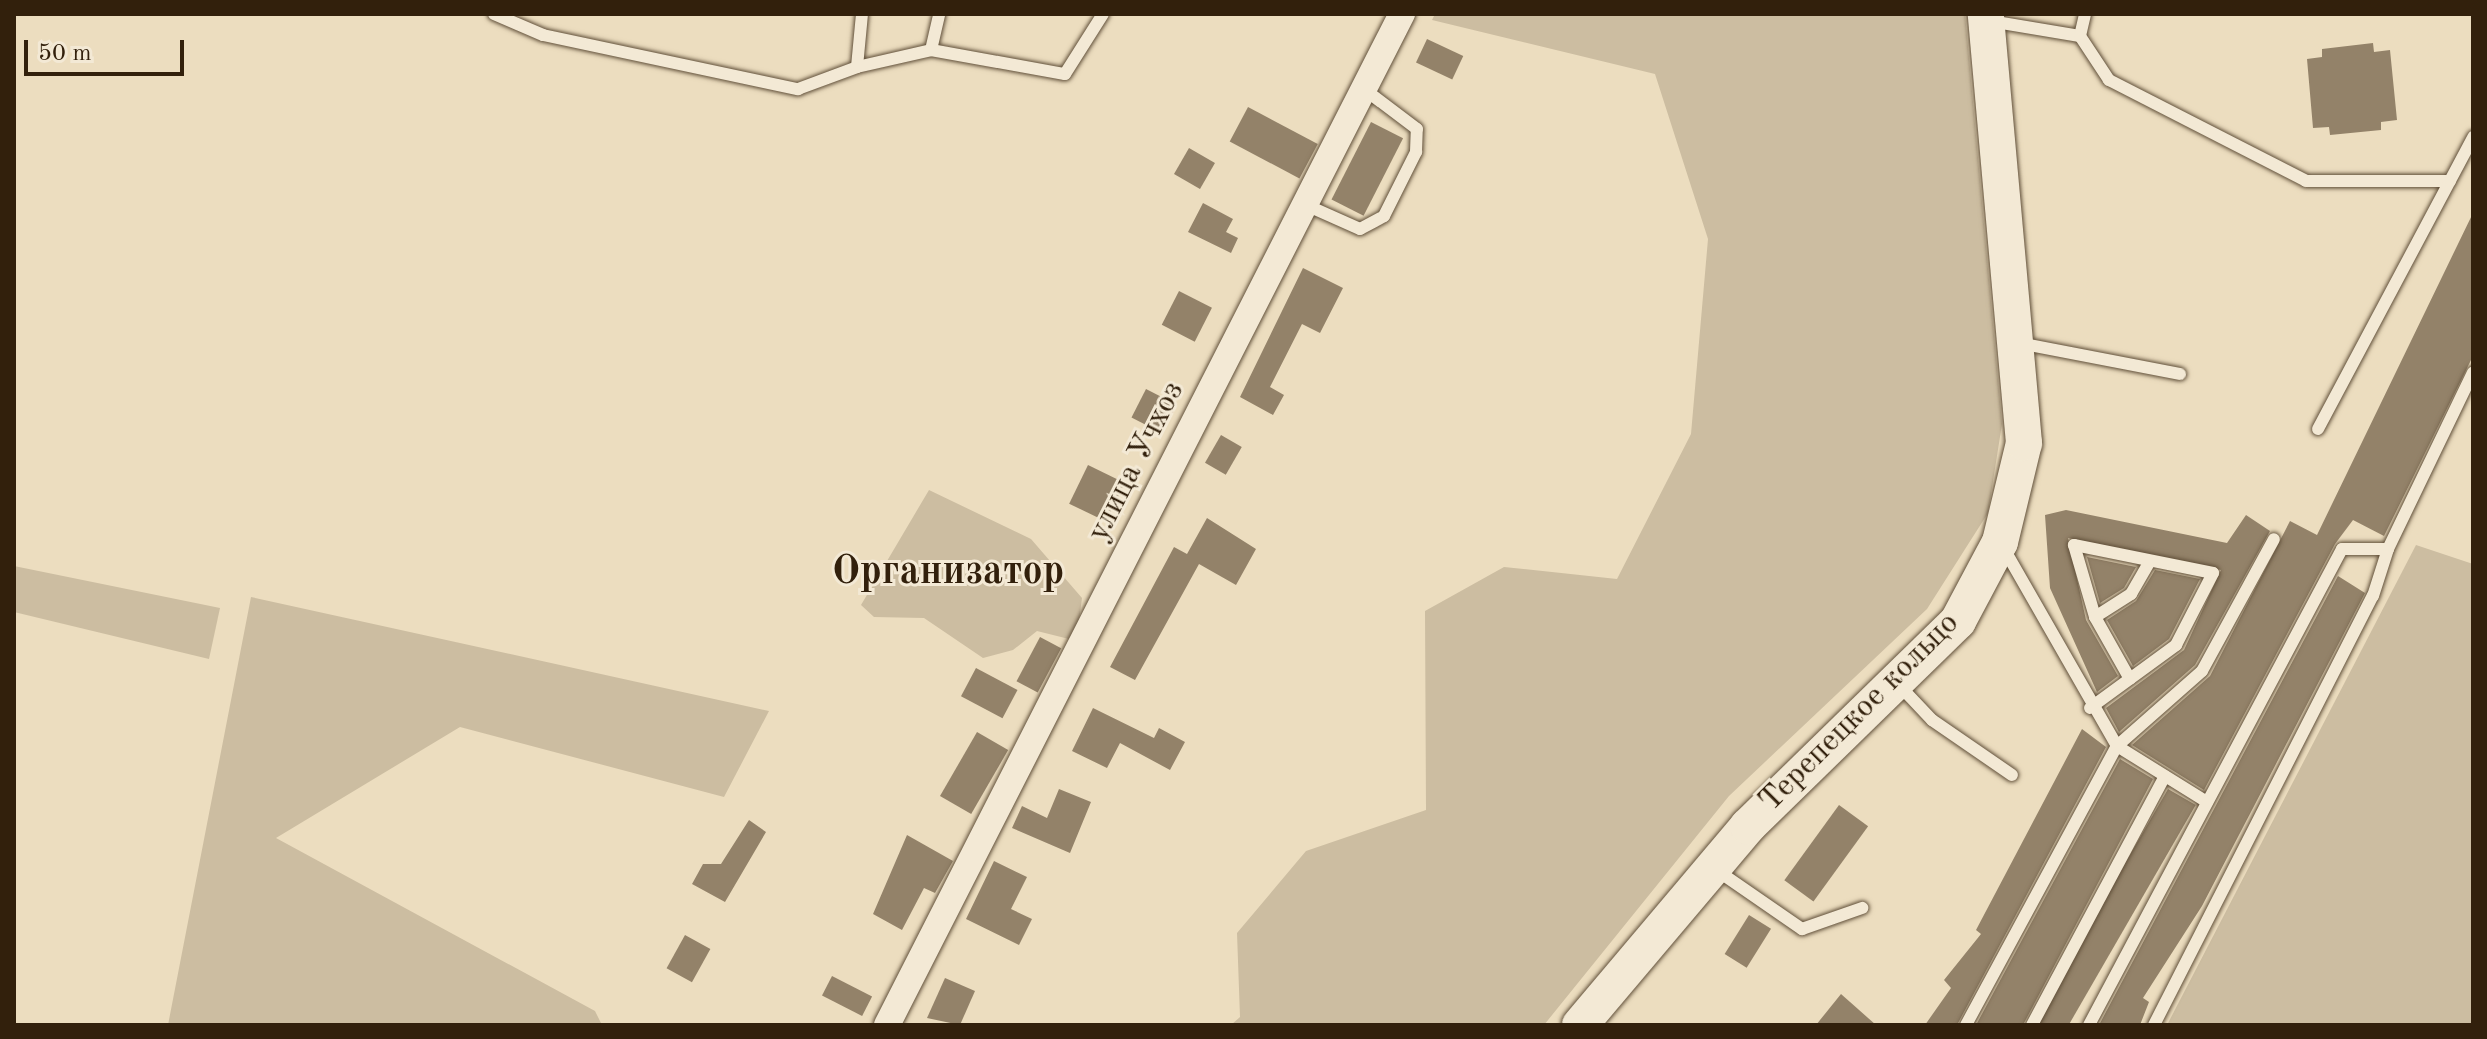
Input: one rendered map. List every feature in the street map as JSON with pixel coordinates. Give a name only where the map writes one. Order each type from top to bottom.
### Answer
[{"type":"street","name":"улица Учхоз","points":[[887,1025],[1402,14]]},
{"type":"street","name":"Терепецкое кольцо","points":[[1580,1025],[1712,868],[1958,621],[2000,542],[2024,443],[1987,18]]},
{"type":"lane","points":[[494,14],[543,35],[798,89],[857,67],[931,50],[1065,74],[1103,14]]},
{"type":"lane","points":[[857,67],[862,14]]},
{"type":"lane","points":[[931,50],[939,14]]},
{"type":"lane","points":[[2080,36],[2085,14]]},
{"type":"lane","points":[[1987,18],[2080,36],[2109,80],[2306,181],[2450,181]]},
{"type":"lane","points":[[1306,205],[1360,229],[1384,216],[1416,152],[1417,129],[1364,89]]},
{"type":"lane","points":[[2318,429],[2473,137]]},
{"type":"lane","points":[[2016,343],[2180,374]]},
{"type":"lane","points":[[2154,1025],[2373,596],[2388,549],[2473,372]]},
{"type":"lane","points":[[1966,1025],[2117,746],[2202,671],[2274,539]]},
{"type":"lane","points":[[2000,542],[2026,576],[2090,708],[2117,746],[2207,802]]},
{"type":"lane","points":[[2090,708],[2130,679],[2176,645],[2213,573],[2074,545],[2095,617],[2130,679]]},
{"type":"lane","points":[[2089,1025],[2342,549],[2388,549]]},
{"type":"lane","points":[[2095,617],[2131,594],[2150,561]]},
{"type":"lane","points":[[1896,682],[1932,720],[2012,775]]},
{"type":"lane","points":[[2032,1025],[2165,776]]},
{"type":"lane","points":[[1712,868],[1802,929],[1862,908]]},
{"type":"shaded area","points":[[1435,14],[1965,14],[2002,424],[1988,513],[1927,609],[1729,796],[1544,1025],[1231,1025],[1240,1017],[1237,933],[1306,851],[1426,810],[1425,611],[1504,567],[1617,579],[1691,434],[1708,239],[1655,74],[1432,20]]},
{"type":"shaded area","points":[[929,490],[1031,539],[1082,598],[1078,629],[1069,639],[1037,631],[1013,650],[983,658],[924,618],[874,617],[861,605]]},
{"type":"shaded area","points":[[2416,545],[2473,564],[2473,1025],[2167,1025]]},
{"type":"shaded area","points":[[14,566],[220,608],[209,659],[14,612]]},
{"type":"shaded area","points":[[251,597],[769,711],[724,797],[460,727],[276,838],[595,1011],[602,1025],[168,1025]]},
{"type":"building","points":[[1427,39],[1463,56],[1452,79],[1416,63]]},
{"type":"building","points":[[2373,43],[2374,52],[2390,50],[2397,120],[2381,122],[2381,130],[2330,135],[2329,127],[2313,128],[2307,59],[2322,57],[2322,49]]},
{"type":"building","points":[[1248,107],[1318,144],[1299,179],[1230,141]]},
{"type":"building","points":[[1371,122],[1403,138],[1364,216],[1332,200]]},
{"type":"building","points":[[1189,148],[1215,163],[1200,189],[1174,174]]},
{"type":"building","points":[[1203,203],[1233,219],[1226,232],[1238,238],[1231,253],[1188,232]]},
{"type":"building","points":[[2473,213],[2473,356],[2384,536],[2353,520],[2335,544],[2204,790],[2132,745],[2210,676],[2290,521],[2317,535]]},
{"type":"building","points":[[1303,268],[1343,288],[1320,333],[1302,324],[1270,387],[1284,395],[1273,415],[1240,397]]},
{"type":"building","points":[[1179,291],[1212,308],[1195,342],[1162,325]]},
{"type":"building","points":[[1146,389],[1176,404],[1162,433],[1131,418]]},
{"type":"building","points":[[1221,435],[1242,447],[1226,475],[1205,463]]},
{"type":"building","points":[[1088,465],[1125,483],[1106,522],[1069,504]]},
{"type":"building","points":[[2066,510],[2227,543],[2246,515],[2270,531],[2195,665],[2119,732],[2106,708],[2184,650],[2221,570],[2068,538],[2086,620],[2118,676],[2097,692],[2050,588],[2045,515]]},
{"type":"building","points":[[1207,518],[1256,549],[1236,585],[1199,564],[1135,680],[1110,667],[1174,547],[1187,554]]},
{"type":"building","points":[[2087,557],[2136,567],[2124,588],[2100,603]]},
{"type":"building","points":[[2155,570],[2200,579],[2169,639],[2133,666],[2107,620],[2136,601]]},
{"type":"building","points":[[2338,576],[2365,593],[2202,906],[2143,998],[2149,1002],[2140,1025],[2099,1025]]},
{"type":"building","points":[[1040,637],[1061,648],[1038,692],[1017,681]]},
{"type":"building","points":[[976,668],[1017,690],[1002,718],[961,696]]},
{"type":"building","points":[[1093,708],[1154,738],[1159,728],[1185,742],[1170,770],[1120,743],[1107,768],[1072,751]]},
{"type":"building","points":[[2082,729],[2106,747],[1957,1025],[1925,1025],[1951,988],[1944,980],[1981,934],[1976,930]]},
{"type":"building","points":[[977,732],[1008,750],[971,814],[940,796]]},
{"type":"building","points":[[2120,759],[2153,779],[2023,1025],[1976,1025]]},
{"type":"building","points":[[1059,789],[1091,802],[1070,853],[1012,828],[1022,806],[1047,818]]},
{"type":"building","points":[[2168,789],[2196,805],[2069,1025],[2041,1025],[2034,1021]]},
{"type":"building","points":[[1839,805],[1868,826],[1813,901],[1784,880]]},
{"type":"building","points":[[749,820],[766,832],[725,902],[692,884],[703,864],[721,864]]},
{"type":"building","points":[[907,835],[953,861],[935,893],[924,888],[902,930],[873,914]]},
{"type":"building","points":[[994,861],[1027,877],[1011,909],[1032,919],[1019,945],[966,919]]},
{"type":"building","points":[[1749,915],[1771,929],[1747,968],[1725,954]]},
{"type":"building","points":[[685,935],[710,949],[692,982],[667,968]]},
{"type":"building","points":[[832,976],[872,996],[862,1016],[822,996]]},
{"type":"building","points":[[945,978],[975,991],[960,1025],[927,1018]]},
{"type":"building","points":[[1841,994],[1876,1025],[1816,1025]]},
{"type":"district","name":"Организатор","points":[[948,573]]}]
